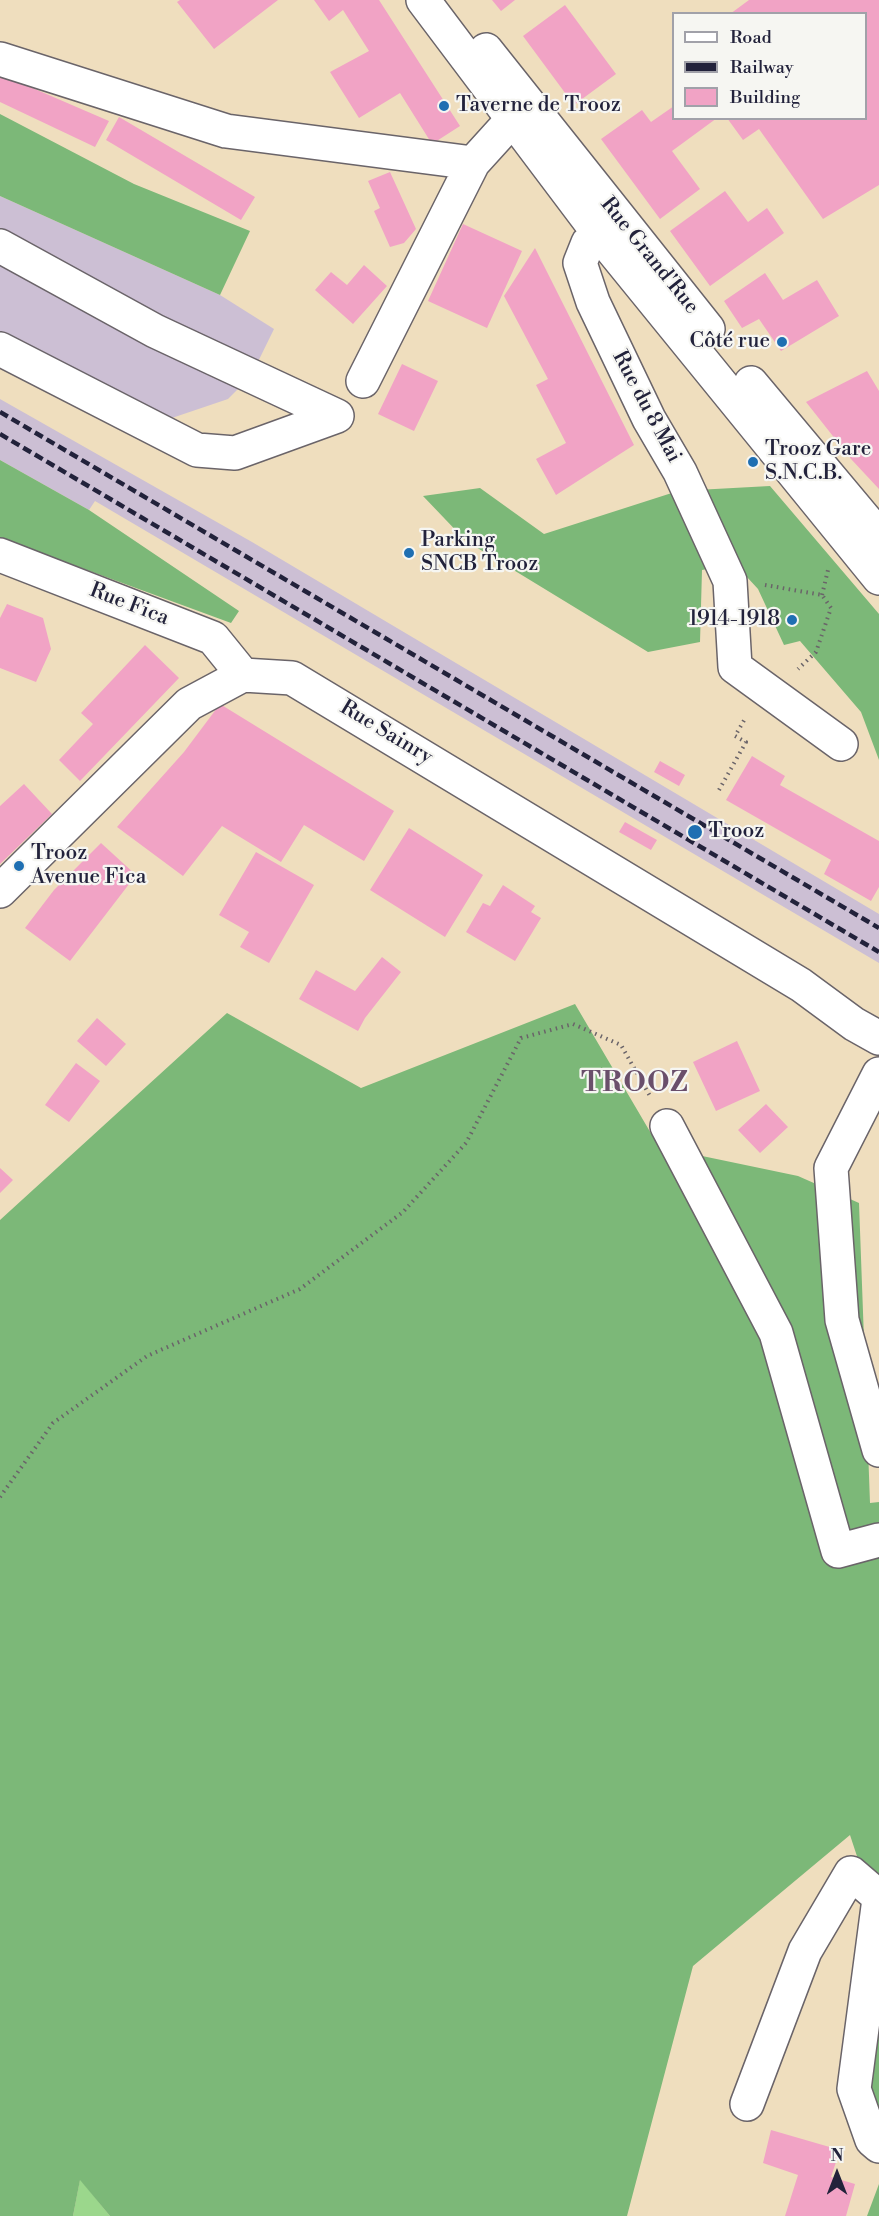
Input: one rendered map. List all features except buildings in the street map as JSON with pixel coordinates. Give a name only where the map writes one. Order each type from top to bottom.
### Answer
[{"type":"street","name":"Rue Grand'Rue","points":[[423,0],[600,235],[879,578]]},
{"type":"street","name":"Rue Grand'Rue","points":[[447,0],[711,333],[879,536]]},
{"type":"street","points":[[0,59],[226,131],[473,163]]},
{"type":"street","points":[[363,381],[473,163],[512,120]]},
{"type":"street","name":"Rue du 8 Mai","points":[[600,235],[588,243],[580,263],[593,302],[649,419],[680,472],[730,582],[735,667],[764,688]]},
{"type":"street","points":[[0,246],[155,331],[337,416],[235,453],[197,450],[0,349]]},
{"type":"street","name":"Rue Fica","points":[[0,555],[213,638],[243,675]]},
{"type":"street","points":[[0,891],[189,704],[243,675]]},
{"type":"street","name":"Rue Sainry","points":[[243,675],[292,678],[801,985],[854,1024],[879,1038]]},
{"type":"street","points":[[764,688],[841,744]]},
{"type":"street","name":"Rue Sainry","points":[[801,985],[879,1066]]},
{"type":"street","points":[[879,1074],[831,1168],[842,1320],[879,1450]]},
{"type":"street","points":[[667,1126],[776,1333],[838,1551],[879,1540]]},
{"type":"street","points":[[747,2104],[805,1951],[851,1873],[879,1898],[854,2089],[872,2140],[879,2146]]},
{"type":"path","points":[[768,585],[822,595],[831,608],[816,652]]},
{"type":"path","points":[[719,790],[746,742],[735,736],[764,688]]},
{"type":"path","points":[[0,1497],[53,1423],[147,1356],[300,1289],[403,1212],[466,1143],[521,1038],[573,1024],[621,1045],[667,1126]]},
{"type":"shaded area","points":[[0,196],[220,295],[274,329],[251,376],[228,399],[163,421],[0,364]]},
{"type":"shaded area","points":[[0,399],[252,542],[879,914],[879,963],[95,501],[89,510],[0,460]]},
{"type":"green space","points":[[0,114],[134,184],[250,231],[220,295],[0,196]]},
{"type":"green space","points":[[0,460],[89,510],[239,611],[231,623],[0,538]]},
{"type":"green space","points":[[770,486],[879,614],[879,760],[861,712],[800,641],[784,645],[758,589],[735,564],[702,570],[700,642],[648,652],[466,541],[423,496],[480,488],[544,534],[678,491]]},
{"type":"green space","points":[[575,1004],[659,1147],[798,1176],[859,1203],[870,1503],[879,1502],[879,1923],[850,1835],[693,1966],[627,2216],[110,2216],[80,2180],[73,2216],[0,2216],[0,1220],[227,1013],[361,1088]]},
{"type":"green space","points":[[879,1960],[879,2136],[859,2068]]},
{"type":"green space","points":[[80,2179],[110,2216],[73,2216]]},
{"type":"green space","points":[[879,2184],[879,2216],[867,2216]]},
{"type":"railway","points":[[0,412],[879,928]]},
{"type":"railway","points":[[0,434],[879,952]]},
{"type":"place","name":"Taverne de Trooz","points":[[444,106]]},
{"type":"place","name":"Côté rue","points":[[782,342]]},
{"type":"place","name":"Trooz Gare S.N.C.B.","points":[[753,462]]},
{"type":"place","name":"Parking SNCB Trooz","points":[[409,553]]},
{"type":"place","name":"1914-1918","points":[[792,620]]},
{"type":"place","name":"Trooz","points":[[695,832]]},
{"type":"place","name":"Trooz Avenue Fica","points":[[19,866]]},
{"type":"district","name":"TROOZ","points":[[635,1085]]}]
